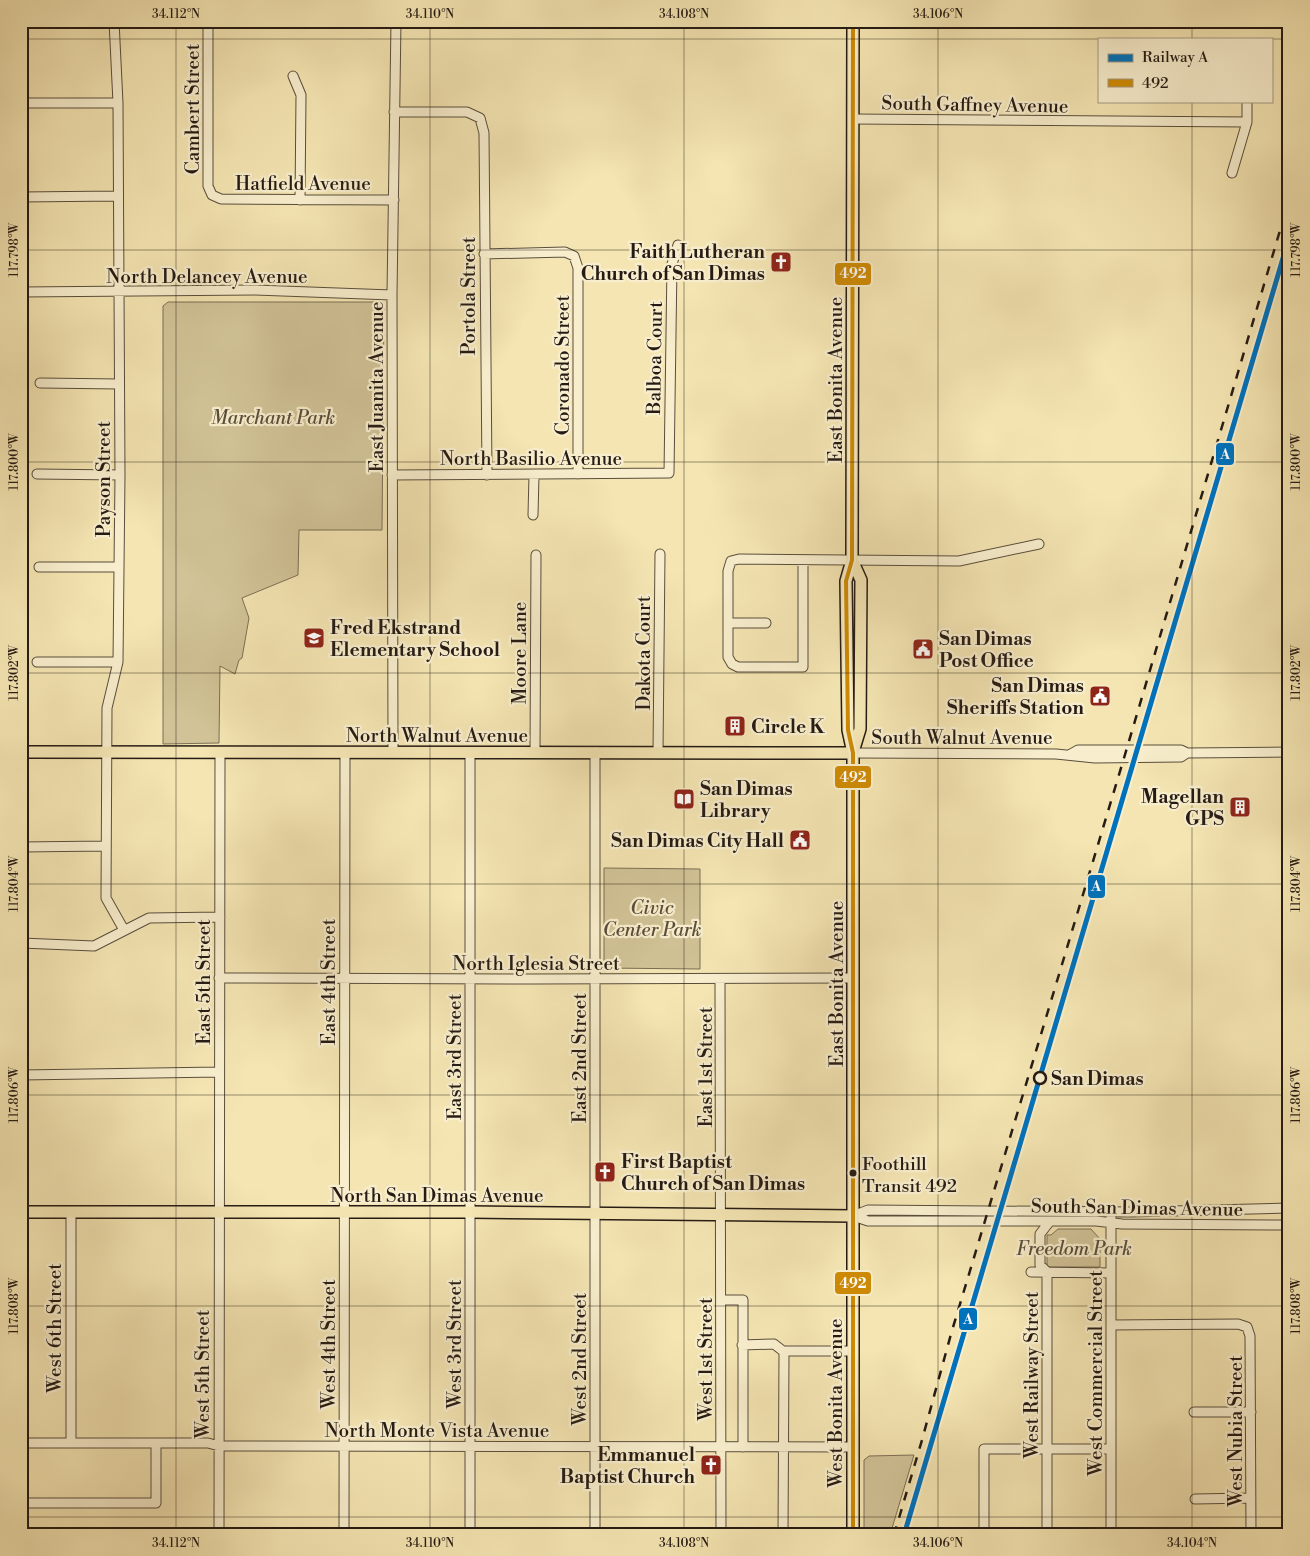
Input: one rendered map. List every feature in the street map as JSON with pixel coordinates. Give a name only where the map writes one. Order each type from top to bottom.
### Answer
[{"type":"main road","name":"East Bonita Avenue","points":[[852,21],[852,560],[846,581],[848,730],[853,753],[853,1216]]},
{"type":"main road","name":"North Walnut Avenue","points":[[21,752],[853,753]]},
{"type":"main road","name":"North San Dimas Avenue","points":[[21,1212],[470,1212],[853,1216]]},
{"type":"main road","name":"West Bonita Avenue","points":[[853,1216],[853,1533]]},
{"type":"street","name":"Payson Street","points":[[114,21],[118,103],[120,476],[118,662],[107,708],[106,898],[124,930]]},
{"type":"street","name":"Cambert Street","points":[[208,21],[208,186],[212,195]]},
{"type":"street","name":"East Juanita Avenue","points":[[393,752],[392,294],[396,21]]},
{"type":"street","points":[[293,76],[300,96],[300,200]]},
{"type":"street","points":[[1232,173],[1247,122],[1247,102]]},
{"type":"street","points":[[21,103],[118,103]]},
{"type":"street","name":"Portola Street","points":[[394,112],[467,112],[480,118],[484,133],[487,475]]},
{"type":"street","name":"South Gaffney Avenue","points":[[853,119],[1247,122]]},
{"type":"street","name":"Hatfield Avenue","points":[[212,195],[221,200],[394,200]]},
{"type":"street","points":[[21,197],[118,196]]},
{"type":"street","name":"Balboa Court","points":[[669,473],[672,264],[678,245]]},
{"type":"street","name":"Coronado Street","points":[[484,254],[565,252],[574,256],[578,268],[578,474]]},
{"type":"street","name":"North Delancey Avenue","points":[[21,292],[255,290],[392,294]]},
{"type":"street","points":[[40,383],[119,384]]},
{"type":"street","name":"North Basilio Avenue","points":[[392,475],[669,473]]},
{"type":"street","points":[[37,474],[120,476]]},
{"type":"street","points":[[533,515],[534,475]]},
{"type":"street","points":[[803,560],[804,668],[738,667],[732,664],[728,657],[728,570],[732,561],[739,559],[960,562],[1039,544]]},
{"type":"street","name":"Dakota Court","points":[[658,752],[660,554]]},
{"type":"street","name":"Moore Lane","points":[[535,752],[536,555]]},
{"type":"street","points":[[39,567],[119,567]]},
{"type":"street","points":[[728,623],[766,623]]},
{"type":"street","points":[[37,662],[118,662]]},
{"type":"street","name":"South Walnut Avenue","points":[[853,753],[1071,754],[1078,750],[1181,750],[1187,753],[1289,752]]},
{"type":"street","name":"East 5th Street","points":[[218,1213],[220,752]]},
{"type":"street","name":"East 4th Street","points":[[344,1212],[345,752]]},
{"type":"street","name":"East 3rd Street","points":[[470,752],[470,1212]]},
{"type":"street","name":"East 2nd Street","points":[[595,752],[595,1214]]},
{"type":"street","points":[[21,848],[106,846]]},
{"type":"street","points":[[21,943],[94,946],[149,918],[220,917]]},
{"type":"street","name":"North Iglesia Street","points":[[219,978],[854,978]]},
{"type":"street","name":"East 1st Street","points":[[720,979],[721,1214]]},
{"type":"street","points":[[21,1075],[218,1072]]},
{"type":"street","name":"South San Dimas Avenue","points":[[853,1216],[868,1210],[1132,1212],[1289,1208]]},
{"type":"street","name":"West 6th Street","points":[[71,1212],[71,1443]]},
{"type":"street","name":"West 4th Street","points":[[344,1212],[344,1535]]},
{"type":"street","name":"West 3rd Street","points":[[470,1212],[470,1535]]},
{"type":"street","name":"West Commercial Street","points":[[1111,1212],[1111,1535]]},
{"type":"street","name":"West 5th Street","points":[[218,1213],[219,1535]]},
{"type":"street","name":"West 2nd Street","points":[[595,1214],[595,1535]]},
{"type":"street","name":"West 1st Street","points":[[721,1214],[721,1535]]},
{"type":"street","name":"South San Dimas Avenue","points":[[853,1216],[868,1221],[1096,1220],[1122,1224],[1289,1224]]},
{"type":"street","name":"West Railway Street","points":[[1047,1535],[1047,1272],[1040,1265],[1040,1234],[1050,1221]]},
{"type":"street","points":[[1031,1272],[1111,1273]]},
{"type":"street","points":[[721,1300],[743,1300],[743,1447]]},
{"type":"street","name":"West Nubia Street","points":[[1111,1324],[1238,1324],[1247,1327],[1250,1336],[1251,1535]]},
{"type":"street","points":[[742,1345],[774,1344],[783,1351],[853,1351]]},
{"type":"street","points":[[783,1351],[783,1535]]},
{"type":"street","points":[[1194,1412],[1251,1412]]},
{"type":"street","name":"North Monte Vista Avenue","points":[[21,1443],[208,1443],[219,1446],[344,1447],[853,1447]]},
{"type":"street","points":[[21,1503],[156,1503],[156,1443]]},
{"type":"street","points":[[984,1535],[984,1449],[1111,1449]]},
{"type":"street","points":[[1194,1499],[1251,1498]]},
{"type":"green space","name":"Marchant Park","points":[[168,302],[380,302],[384,309],[382,530],[299,530],[298,575],[242,598],[249,618],[242,658],[239,660],[235,674],[220,666],[219,743],[163,744],[163,306]]},
{"type":"green space","name":"Civic Center Park","points":[[604,868],[700,869],[700,969],[604,968]]},
{"type":"green space","name":"Freedom Park","points":[[1058,1229],[1091,1229],[1100,1239],[1100,1267],[1047,1267],[1047,1235],[1051,1235]]},
{"type":"green space","points":[[914,1455],[890,1535],[864,1535],[864,1460],[869,1456]]},
{"type":"railway","points":[[894,1535],[951,1334],[1289,200]]},
{"type":"rail line","name":"A","points":[[904,1535],[1289,238]]},
{"type":"transit line","name":"492","points":[[851,1535],[853,1530],[853,753],[848,730],[846,581],[852,560],[853,21]]},
{"type":"place","name":"Faith Lutheran Church of San Dimas","points":[[781,262]]},
{"type":"place","name":"Fred Ekstrand Elementary School","points":[[314,638]]},
{"type":"place","name":"San Dimas Post Office","points":[[923,649]]},
{"type":"place","name":"San Dimas Sheriffs Station","points":[[1100,696]]},
{"type":"place","name":"Circle K","points":[[735,726]]},
{"type":"place","name":"San Dimas Library","points":[[684,799]]},
{"type":"place","name":"Magellan GPS","points":[[1240,807]]},
{"type":"place","name":"San Dimas City Hall","points":[[800,840]]},
{"type":"place","name":"San Dimas","points":[[1040,1078]]},
{"type":"place","name":"First Baptist Church of San Dimas","points":[[605,1172]]},
{"type":"place","name":"Foothill Transit 492","points":[[853,1173]]},
{"type":"place","name":"Emmanuel Baptist Church","points":[[711,1465]]}]
